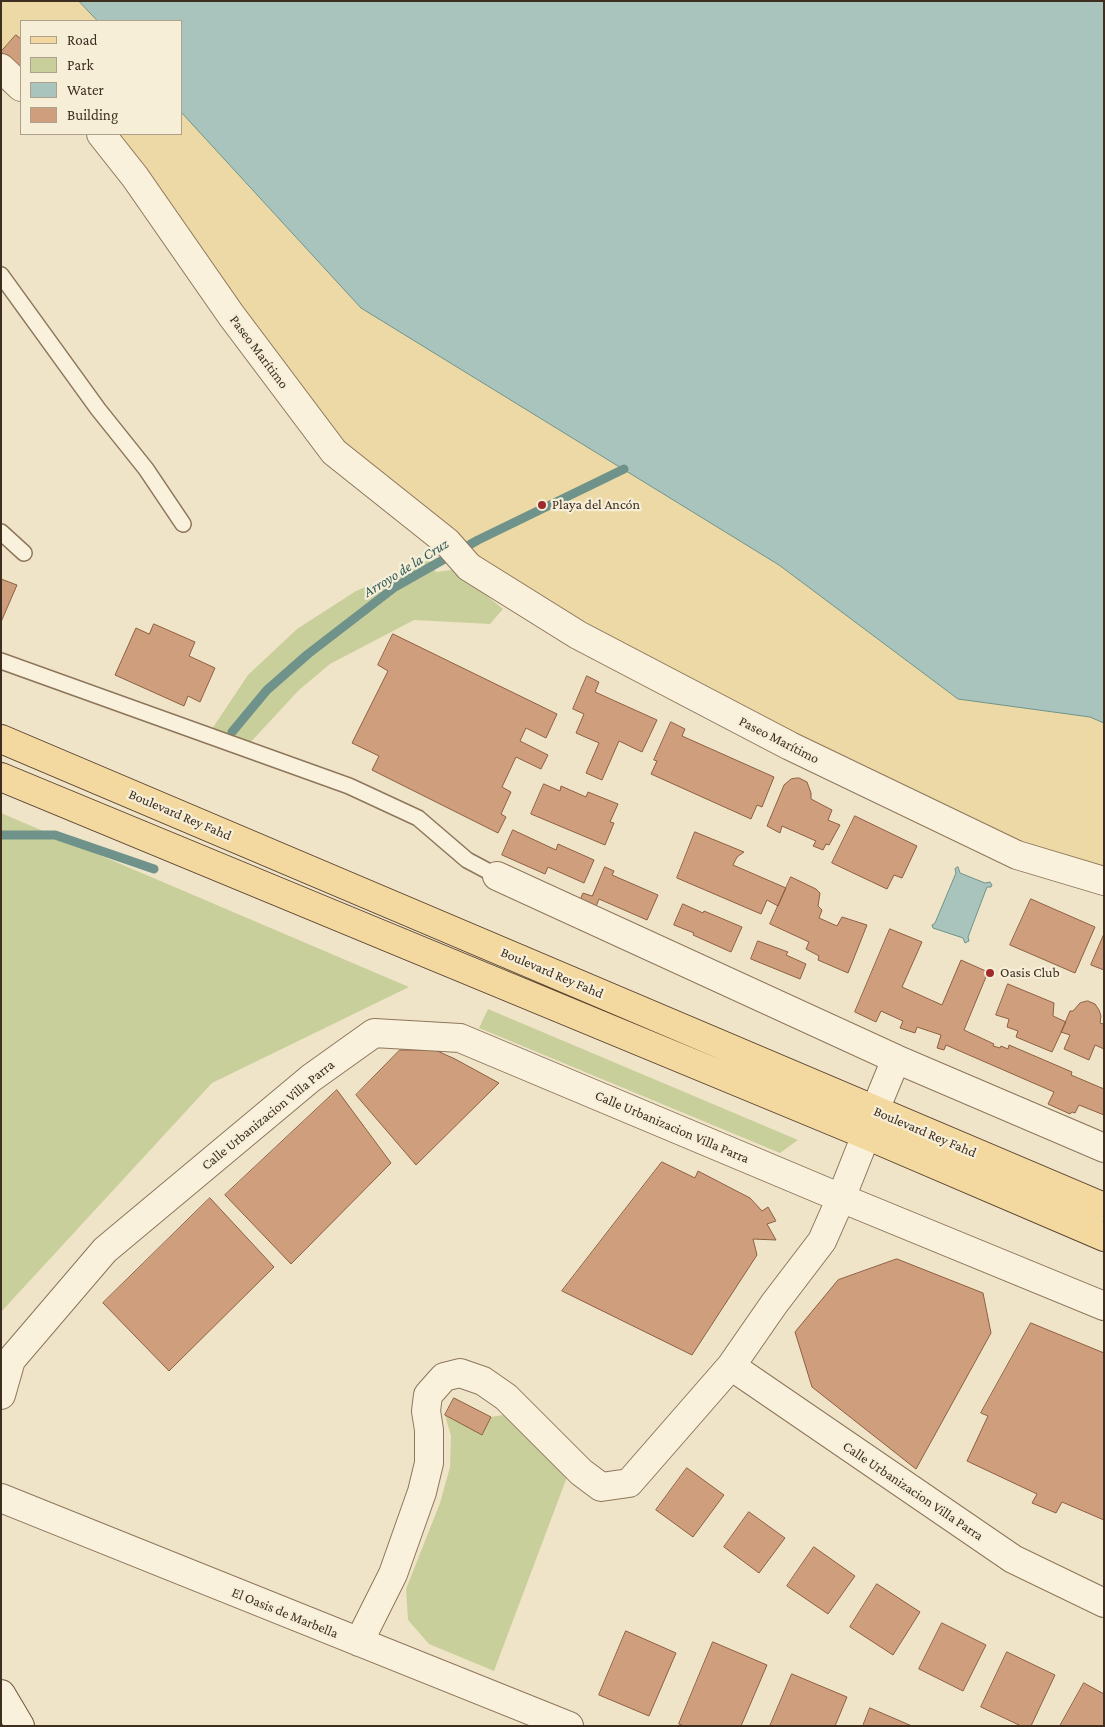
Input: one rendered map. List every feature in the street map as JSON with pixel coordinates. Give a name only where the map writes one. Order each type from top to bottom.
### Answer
[{"type":"main road","name":"Boulevard Rey Fahd","points":[[1,739],[1104,1207]]},
{"type":"main road","name":"Boulevard Rey Fahd","points":[[1,777],[866,1135],[1104,1237]]},
{"type":"street","points":[[1,68],[20,86]]},
{"type":"street","name":"Paseo Marítimo","points":[[102,135],[135,177],[231,315],[334,452],[447,542],[469,568],[578,636],[790,746],[1017,855],[1104,881]]},
{"type":"street","points":[[498,876],[896,1059],[1104,1148]]},
{"type":"street","name":"Calle Urbanizacion Villa Parra","points":[[1,1395],[11,1360],[105,1250],[311,1078],[374,1033],[460,1038],[1104,1306]]},
{"type":"street","points":[[875,1110],[896,1059]]},
{"type":"street","points":[[359,1642],[393,1574],[422,1492],[429,1463],[429,1430],[426,1411],[428,1395],[444,1377],[460,1373],[483,1381],[506,1397],[581,1472],[601,1487],[629,1483],[730,1366],[822,1241],[866,1135]]},
{"type":"street","name":"Calle Urbanizacion Villa Parra","points":[[730,1366],[1013,1559],[1104,1604]]},
{"type":"street","name":"El Oasis de Marbella","points":[[1,1498],[569,1726]]},
{"type":"street","points":[[1,1694],[20,1726]]},
{"type":"lane","points":[[1,275],[98,409],[146,468],[184,524]]},
{"type":"lane","points":[[1,532],[24,553]]},
{"type":"lane","points":[[1,661],[349,786],[418,818],[467,860],[498,876]]},
{"type":"green space","points":[[429,560],[436,572],[458,569],[503,609],[490,624],[414,620],[330,664],[299,690],[248,745],[212,729],[248,675],[297,629],[356,591]]},
{"type":"green space","points":[[1,813],[409,987],[212,1083],[1,1312]]},
{"type":"green space","points":[[488,1009],[798,1140],[780,1153],[479,1028]]},
{"type":"green space","points":[[445,1415],[482,1434],[491,1417],[503,1415],[567,1477],[494,1671],[429,1644],[408,1620],[406,1589],[440,1503],[450,1467],[451,1436]]},
{"type":"sand","points":[[1,1],[79,1],[97,20],[20,20],[20,86],[1,68]]},
{"type":"sand","name":"Playa del Ancón","points":[[182,113],[361,308],[779,565],[958,699],[1090,717],[1104,723],[1104,881],[578,635],[334,452],[102,135],[182,135]]},
{"type":"water","points":[[79,1],[1104,1],[1104,723],[1090,717],[958,699],[779,565],[361,308],[182,113],[182,20],[97,20]]},
{"type":"water","points":[[958,867],[960,873],[985,883],[990,882],[992,885],[987,887],[968,937],[969,941],[965,943],[963,938],[933,928],[932,925],[935,923],[956,873],[955,869]]},
{"type":"building","points":[[16,35],[20,38],[20,68],[1,52]]},
{"type":"building","points":[[1,579],[17,585],[1,622]]},
{"type":"building","points":[[154,624],[195,642],[189,656],[215,668],[200,702],[188,696],[184,706],[115,675],[136,628],[149,634]]},
{"type":"building","points":[[393,634],[557,714],[546,738],[526,728],[520,741],[548,755],[541,769],[516,757],[502,787],[511,792],[501,814],[506,817],[498,833],[372,770],[379,756],[352,743],[388,671],[378,665]]},
{"type":"building","points":[[587,676],[599,682],[595,692],[657,720],[642,752],[619,741],[602,780],[586,773],[599,743],[576,733],[584,714],[573,709]]},
{"type":"building","points":[[671,722],[685,729],[682,736],[774,777],[762,807],[757,805],[751,819],[651,774],[657,761],[654,760]]},
{"type":"building","points":[[799,778],[807,782],[811,799],[832,810],[828,820],[840,825],[829,845],[826,844],[823,850],[813,846],[816,841],[782,826],[780,833],[767,826],[784,785],[791,779]]},
{"type":"building","points":[[544,784],[560,791],[561,786],[586,797],[588,792],[618,804],[610,822],[614,823],[605,845],[531,814]]},
{"type":"building","points":[[855,816],[917,846],[902,878],[894,875],[887,889],[832,863]]},
{"type":"building","points":[[513,830],[556,850],[558,844],[594,860],[584,883],[548,867],[545,874],[502,855]]},
{"type":"building","points":[[695,832],[744,852],[737,857],[733,865],[786,888],[778,906],[767,900],[761,914],[677,878]]},
{"type":"building","points":[[605,867],[614,871],[612,875],[658,895],[647,920],[599,899],[595,909],[579,902],[583,893],[592,896]]},
{"type":"building","points":[[791,877],[816,889],[820,893],[818,906],[822,910],[819,918],[837,926],[842,917],[867,925],[848,973],[818,960],[819,956],[806,949],[809,942],[770,924]]},
{"type":"building","points":[[1031,899],[1095,927],[1075,973],[1010,945]]},
{"type":"building","points":[[683,904],[742,927],[731,952],[674,925]]},
{"type":"building","points":[[890,929],[922,942],[902,987],[942,1005],[961,960],[988,972],[964,1030],[994,1044],[993,1046],[1000,1048],[1001,1046],[1008,1049],[1009,1045],[1072,1072],[1071,1075],[1104,1089],[1104,1115],[1079,1105],[1075,1113],[1072,1112],[1070,1114],[1048,1104],[1054,1092],[946,1045],[944,1050],[937,1048],[941,1035],[917,1027],[915,1033],[900,1028],[903,1021],[881,1011],[876,1022],[855,1012]]},
{"type":"building","points":[[1104,934],[1104,970],[1091,965]]},
{"type":"building","points":[[758,941],[788,952],[786,955],[806,964],[800,979],[751,959]]},
{"type":"building","points":[[1008,984],[1054,1003],[1053,1016],[1066,1022],[1052,1052],[1016,1037],[1018,1031],[1007,1027],[1009,1019],[996,1015]]},
{"type":"building","points":[[1088,1001],[1095,1004],[1099,1010],[1101,1016],[1100,1023],[1103,1024],[1104,1021],[1104,1049],[1095,1045],[1089,1060],[1064,1049],[1070,1035],[1061,1032],[1070,1011],[1073,1011],[1080,1003]]},
{"type":"building","points":[[400,1050],[435,1050],[499,1083],[416,1165],[356,1095]]},
{"type":"building","points":[[337,1090],[391,1163],[291,1264],[225,1195]]},
{"type":"building","points":[[662,1162],[695,1178],[698,1171],[750,1198],[762,1211],[768,1207],[776,1221],[767,1224],[776,1240],[753,1239],[757,1255],[692,1355],[562,1291]]},
{"type":"building","points":[[210,1198],[274,1267],[169,1371],[103,1303]]},
{"type":"building","points":[[897,1259],[983,1293],[991,1333],[916,1469],[812,1387],[795,1332],[838,1280]]},
{"type":"building","points":[[1031,1323],[1104,1353],[1104,1520],[1062,1502],[1056,1513],[1032,1503],[1037,1494],[967,1461],[988,1416],[981,1413]]},
{"type":"building","points":[[454,1398],[491,1417],[482,1435],[445,1415]]},
{"type":"building","points":[[687,1468],[724,1495],[693,1537],[656,1510]]},
{"type":"building","points":[[749,1512],[785,1538],[759,1573],[724,1547]]},
{"type":"building","points":[[814,1547],[855,1576],[828,1614],[787,1586]]},
{"type":"building","points":[[877,1584],[920,1612],[893,1655],[850,1627]]},
{"type":"building","points":[[942,1623],[986,1645],[963,1691],[919,1669]]},
{"type":"building","points":[[626,1631],[676,1653],[649,1716],[599,1695]]},
{"type":"building","points":[[713,1642],[767,1665],[741,1726],[684,1726],[679,1724]]},
{"type":"building","points":[[1007,1652],[1055,1675],[1031,1726],[1021,1726],[981,1707]]},
{"type":"building","points":[[792,1674],[847,1697],[835,1726],[770,1726]]},
{"type":"building","points":[[1084,1683],[1104,1694],[1104,1726],[1060,1726]]},
{"type":"building","points":[[870,1708],[912,1726],[863,1726]]},
{"type":"waterway","name":"Arroyo de la Cruz","points":[[232,732],[267,690],[308,654],[395,587],[478,540],[624,469]]},
{"type":"waterway","name":"Arroyo de la Cruz","points":[[1,835],[55,835],[154,869]]},
{"type":"place","name":"Playa del Ancón","points":[[542,505]]},
{"type":"place","name":"Oasis Club","points":[[990,973]]}]
